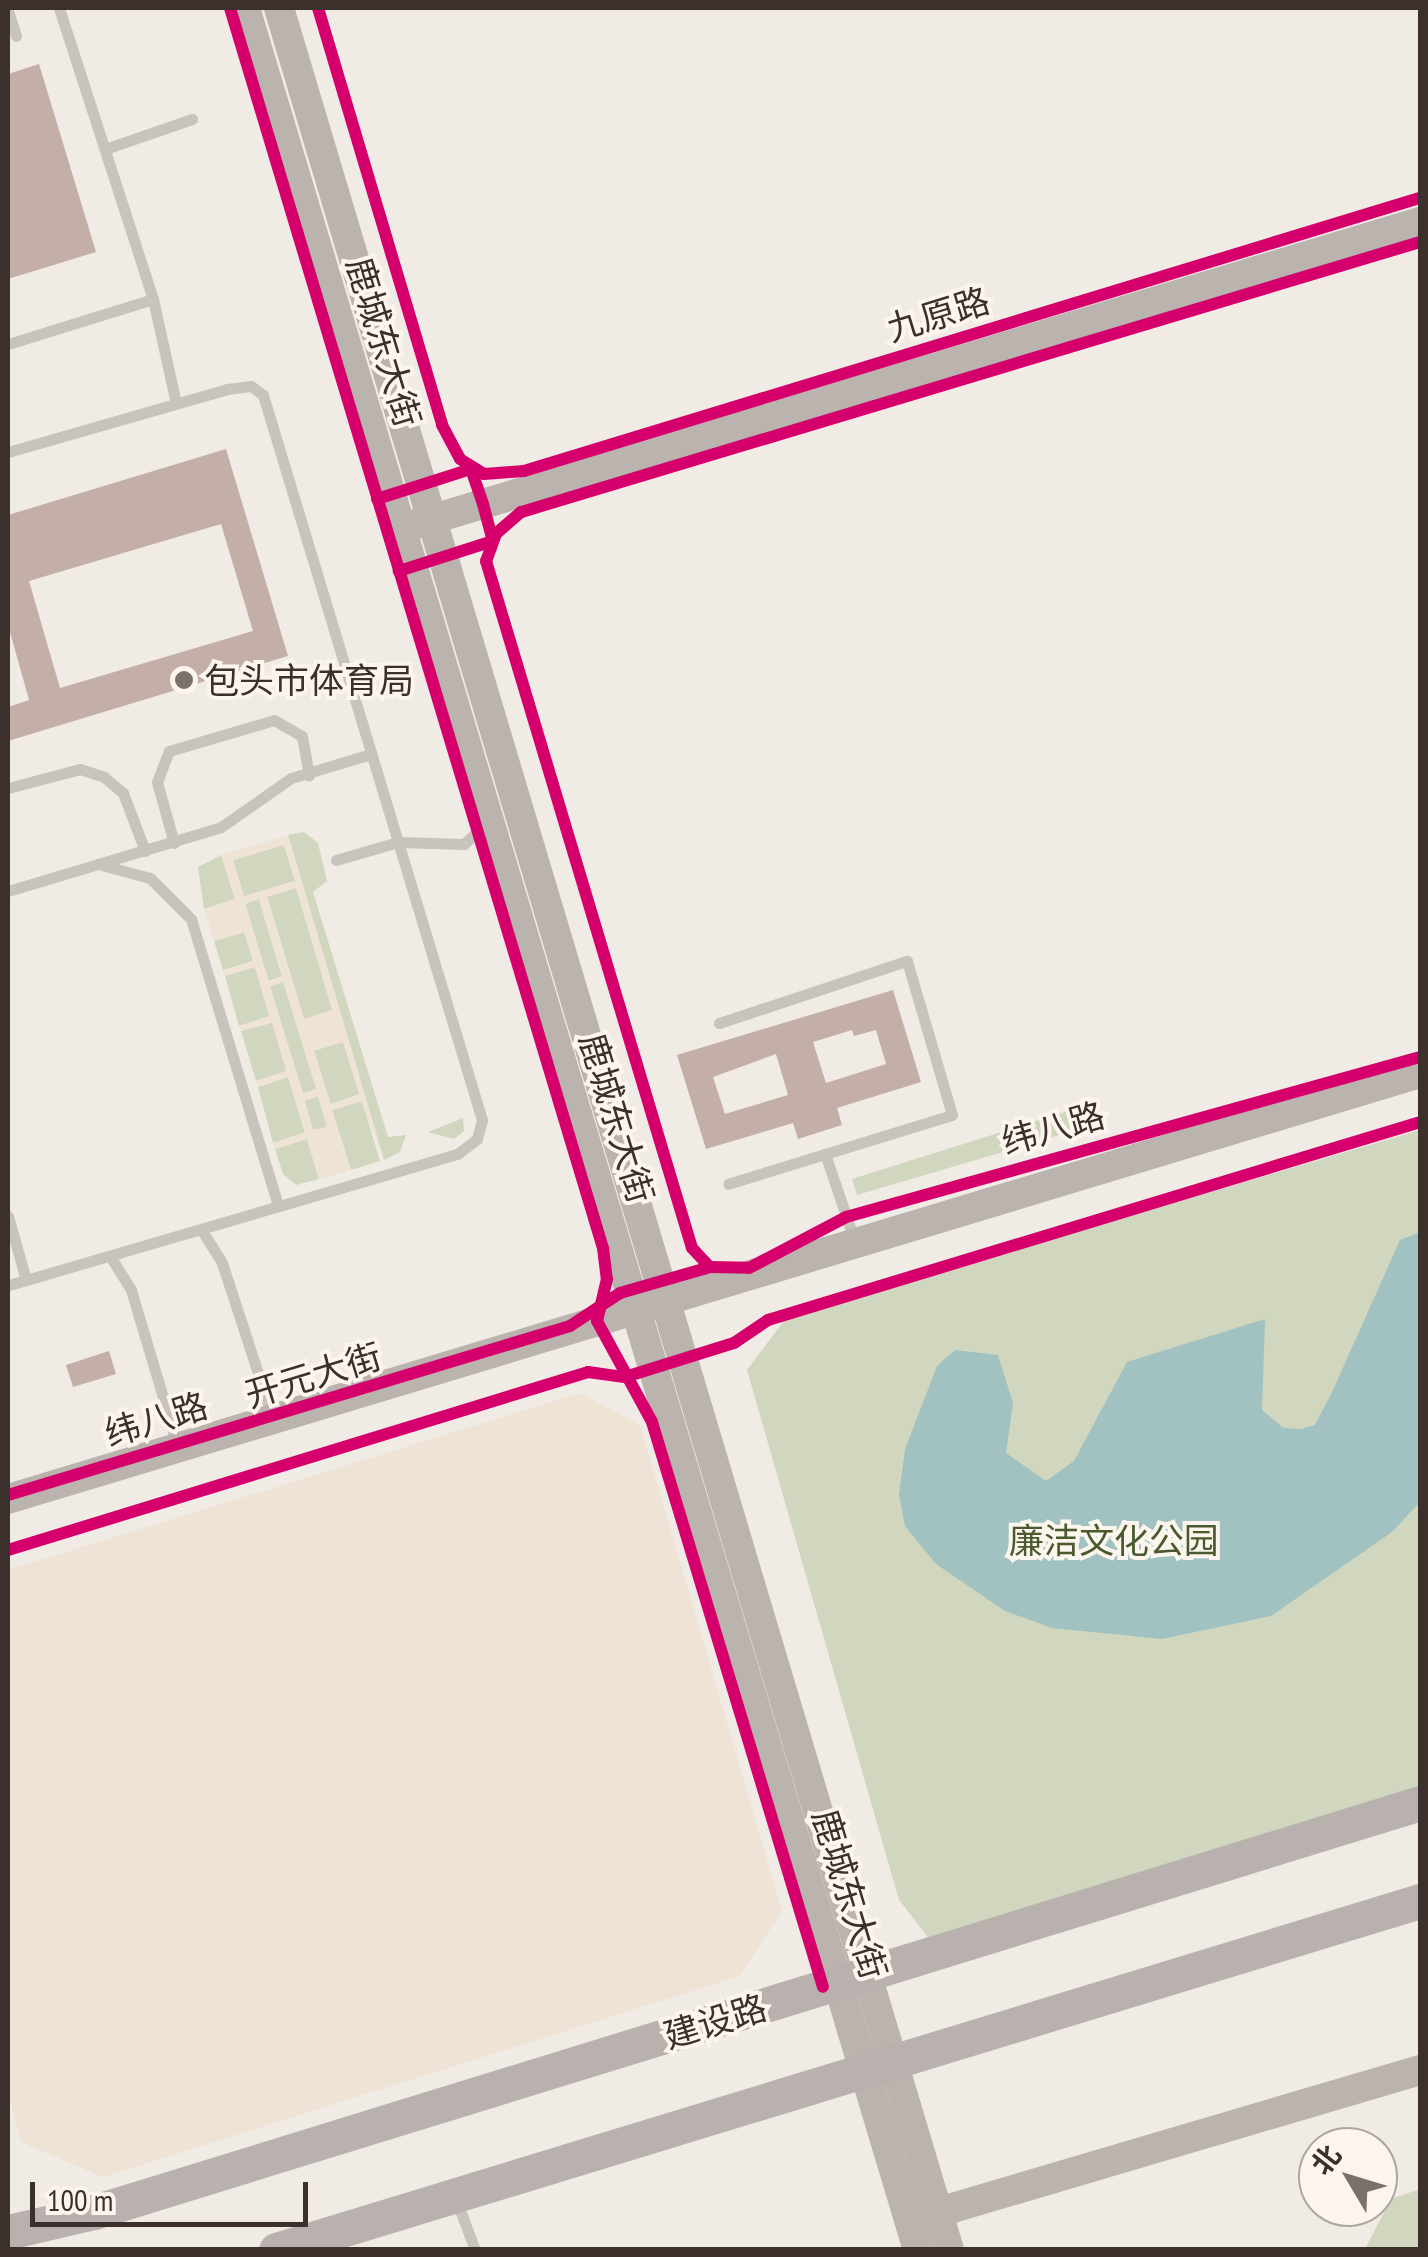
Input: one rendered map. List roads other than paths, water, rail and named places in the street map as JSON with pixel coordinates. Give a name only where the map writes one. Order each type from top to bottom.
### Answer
[{"type":"main road","name":"鹿城东大街","points":[[245,8],[635,1308],[853,1978]]},
{"type":"main road","name":"鹿城东大街","points":[[279,8],[666,1300],[922,2228],[949,2250]]},
{"type":"main road","name":"九原路","points":[[401,528],[1420,222]]},
{"type":"main road","name":"开元大街","points":[[8,1499],[1420,1073]]},
{"type":"main road","name":"建设路","points":[[8,2232],[94,2212],[1420,1803]]},
{"type":"main road","points":[[276,2250],[1420,1901]]},
{"type":"main road","points":[[922,2228],[1420,2070]]},
{"type":"lane","points":[[59,8],[153,300],[176,404]]},
{"type":"lane","points":[[8,11],[16,36]]},
{"type":"lane","points":[[104,149],[192,119]]},
{"type":"lane","points":[[8,344],[153,300]]},
{"type":"lane","points":[[8,452],[246,386],[263,395],[480,1114],[480,1132],[457,1154],[8,1285]]},
{"type":"lane","points":[[174,842],[157,782],[169,751],[274,720],[302,736],[309,774]]},
{"type":"lane","points":[[8,891],[221,827],[291,778],[372,754]]},
{"type":"lane","points":[[8,788],[80,769],[104,776],[122,793],[145,852]]},
{"type":"lane","points":[[336,860],[398,842],[464,844],[488,820]]},
{"type":"lane","points":[[98,864],[150,878],[191,919],[278,1206]]},
{"type":"lane","points":[[719,1022],[908,962],[952,1114],[728,1184]]},
{"type":"lane","points":[[825,1154],[855,1242]]},
{"type":"lane","points":[[8,1216],[26,1280]]},
{"type":"lane","points":[[201,1229],[222,1263],[264,1390],[272,1415],[264,1421]]},
{"type":"lane","points":[[110,1256],[131,1290],[173,1431],[176,1444],[167,1450]]},
{"type":"lane","points":[[454,2195],[475,2250]]},
{"type":"water","points":[[1420,1232],[1420,1502],[1392,1532],[1271,1616],[1162,1639],[1052,1628],[1005,1611],[936,1564],[905,1526],[899,1495],[905,1449],[937,1366],[955,1350],[998,1355],[1013,1403],[1006,1453],[1046,1481],[1074,1461],[1127,1362],[1265,1319],[1262,1410],[1283,1428],[1301,1429],[1315,1425],[1400,1240]]},
{"type":"place","name":"包头市体育局","points":[[184,680]]},
{"type":"park label","name":"廉洁文化公园","points":[[1114,1540]]}]
